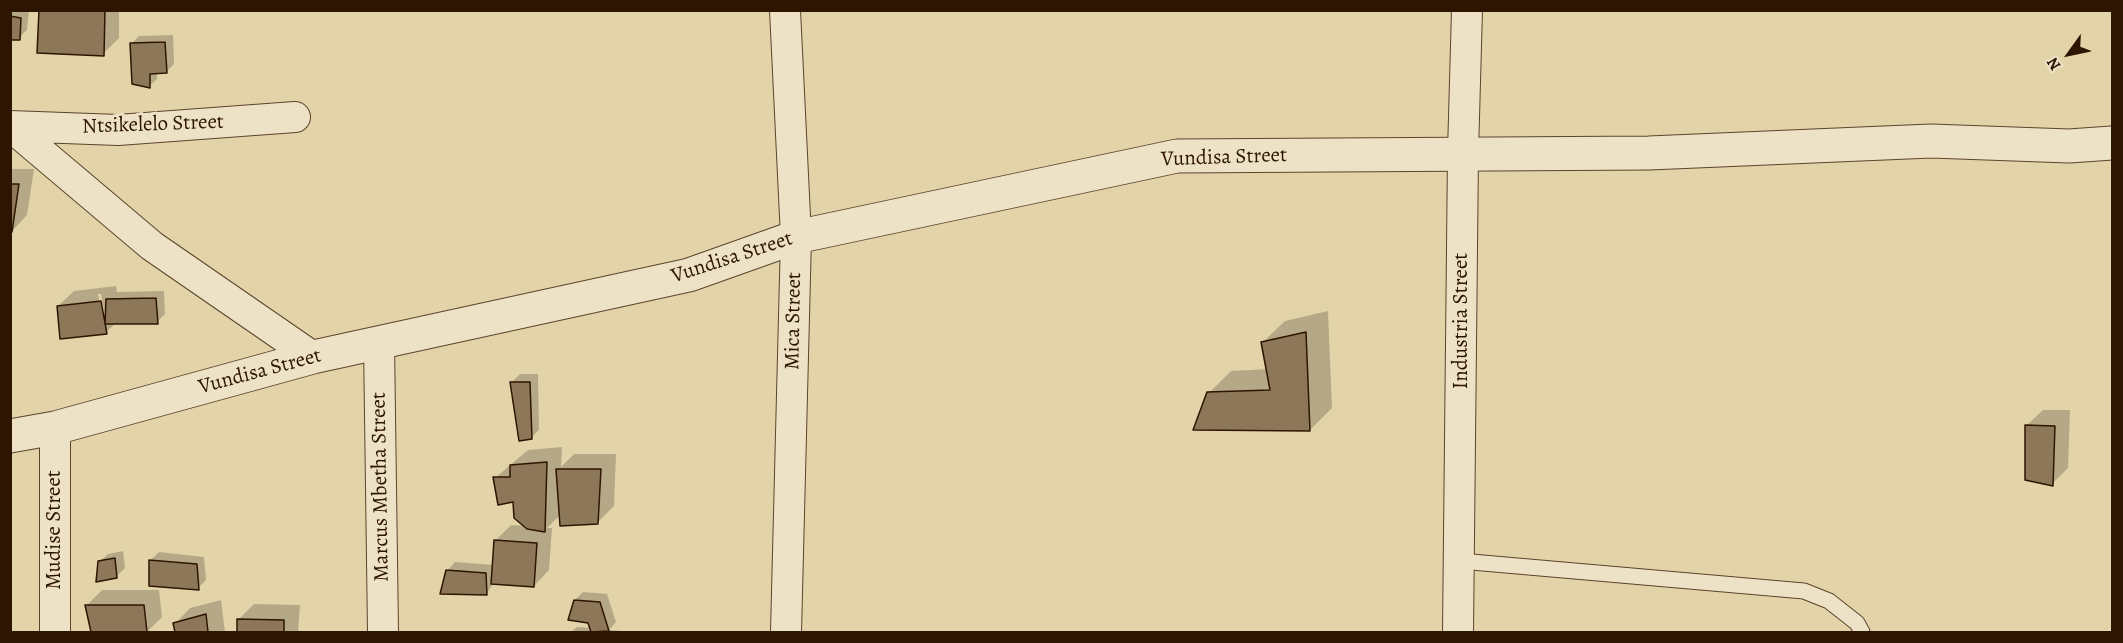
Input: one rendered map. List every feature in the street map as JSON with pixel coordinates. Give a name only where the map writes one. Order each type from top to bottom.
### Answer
[{"type":"street","name":"Mica Street","points":[[784,10],[796,237],[786,633]]},
{"type":"street","name":"Industria Street","points":[[1458,633],[1463,153],[1467,10]]},
{"type":"street","name":"Ntsikelelo Street","points":[[10,126],[118,130],[296,117]]},
{"type":"street","points":[[10,126],[152,246],[313,357]]},
{"type":"street","name":"Vundisa Street","points":[[10,436],[56,428],[313,357],[689,275],[796,237],[904,215],[977,196],[1177,156],[1649,153],[1931,141],[2069,146],[2112,143]]},
{"type":"street","name":"Marcus Mbetha Street","points":[[379,342],[382,633]]},
{"type":"street","name":"Mudise Street","points":[[55,633],[56,428]]},
{"type":"lane","points":[[1460,561],[1803,591],[1829,602],[1857,623],[1862,633]]},
{"type":"building","points":[[39,10],[105,10],[104,56],[37,53]]},
{"type":"building","points":[[10,16],[21,18],[20,40],[10,40]]},
{"type":"building","points":[[165,42],[167,73],[150,74],[150,88],[132,84],[130,43]]},
{"type":"building","points":[[10,184],[19,184],[12,232],[10,232]]},
{"type":"building","points":[[156,298],[158,324],[105,324],[106,299]]},
{"type":"building","points":[[101,301],[107,334],[60,339],[57,306]]},
{"type":"building","points":[[1306,332],[1310,431],[1193,430],[1207,392],[1270,390],[1261,342]]},
{"type":"building","points":[[510,382],[530,382],[532,439],[519,441]]},
{"type":"building","points":[[2025,425],[2055,426],[2053,486],[2025,480]]},
{"type":"building","points":[[547,462],[545,532],[527,529],[514,518],[513,502],[498,505],[493,477],[510,477],[510,465]]},
{"type":"building","points":[[556,469],[601,469],[598,524],[560,526]]},
{"type":"building","points":[[494,540],[537,543],[534,587],[491,584]]},
{"type":"building","points":[[115,558],[117,578],[96,582],[98,561]]},
{"type":"building","points":[[149,560],[197,564],[199,590],[149,586]]},
{"type":"building","points":[[446,570],[486,573],[487,595],[440,594]]},
{"type":"building","points":[[574,600],[600,602],[609,631],[591,632],[588,623],[568,620]]},
{"type":"building","points":[[85,605],[144,605],[147,632],[91,632]]},
{"type":"building","points":[[206,614],[208,632],[175,632],[173,623]]},
{"type":"building","points":[[237,619],[284,620],[284,632],[237,632]]}]
